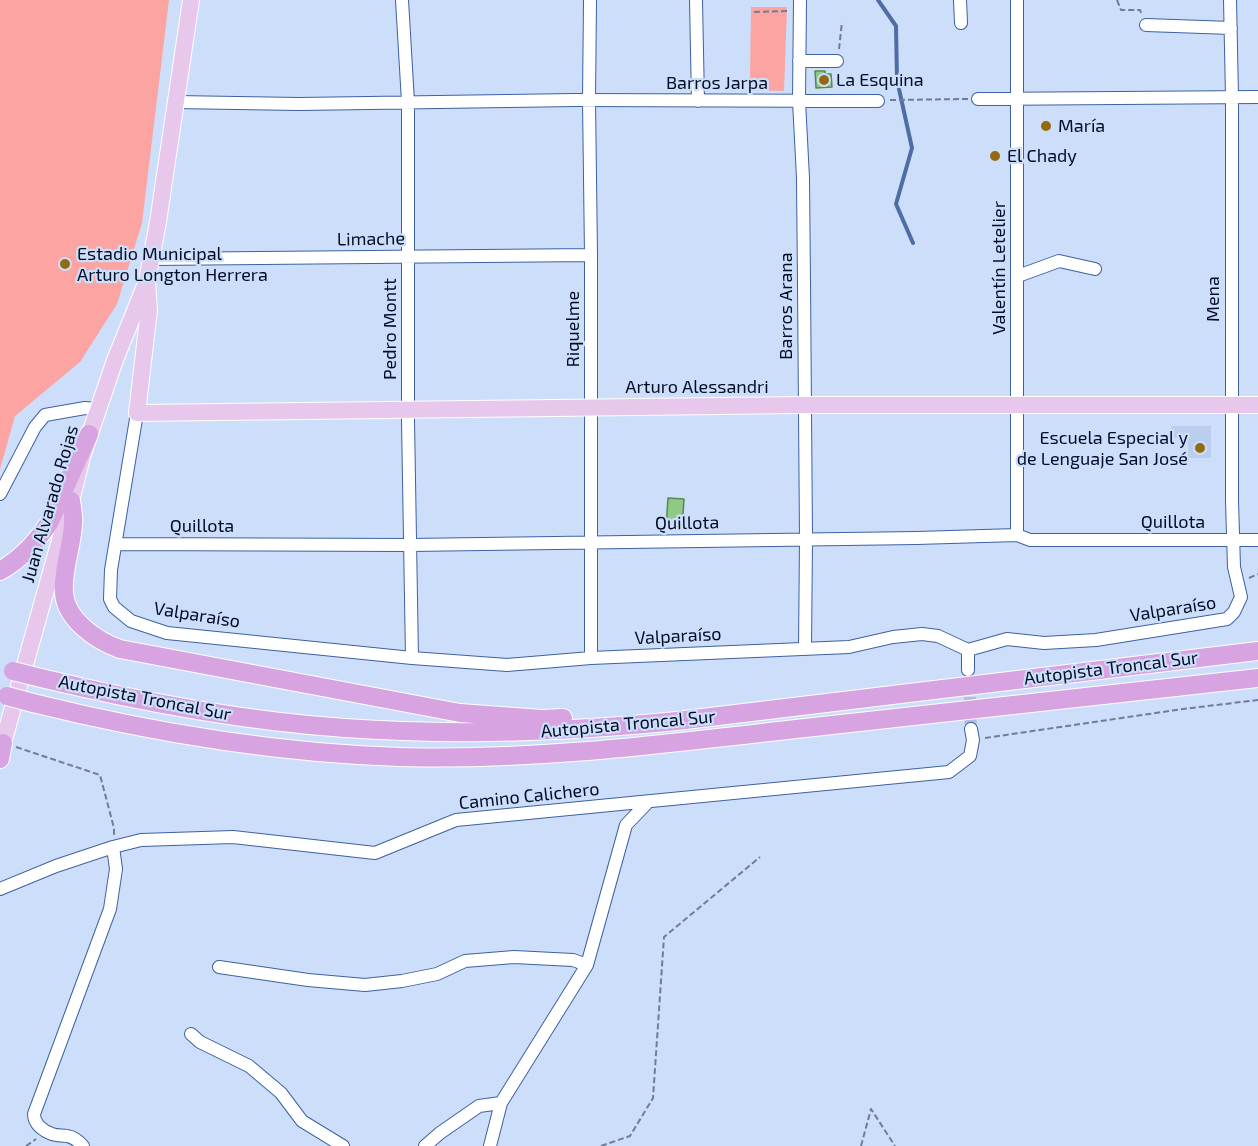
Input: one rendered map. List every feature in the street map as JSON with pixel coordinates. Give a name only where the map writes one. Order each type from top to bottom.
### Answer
[{"type":"highway","points":[[0,571],[23,555],[49,523],[89,434]]},
{"type":"highway","points":[[71,501],[73,523],[65,566],[64,594],[74,616],[82,626],[99,640],[120,649],[460,713],[542,719],[732,714]]},
{"type":"highway","name":"Autopista Troncal Sur","points":[[7,669],[141,700],[222,714],[293,723],[400,731],[466,733],[655,724],[1258,651]]},
{"type":"highway","name":"Autopista Troncal Sur","points":[[4,694],[136,727],[281,749],[400,757],[512,757],[624,748],[1258,678]]},
{"type":"main road","name":"Juan Alvarado Rojas","points":[[1,750],[89,434],[115,360],[147,281],[191,0]]},
{"type":"main road","name":"Juan Alvarado Rojas","points":[[137,413],[149,310],[147,281]]},
{"type":"main road","name":"Arturo Alessandri","points":[[137,413],[804,405],[1258,405]]},
{"type":"street","name":"Pedro Montt","points":[[402,0],[408,102],[408,409],[412,658]]},
{"type":"street","name":"Riquelme","points":[[590,0],[591,658]]},
{"type":"street","points":[[696,0],[698,101]]},
{"type":"street","points":[[960,0],[961,23]]},
{"type":"street","name":"Valentín Letelier","points":[[1017,0],[1017,535]]},
{"type":"street","name":"Mena","points":[[1230,0],[1233,540],[1234,567],[1241,597]]},
{"type":"street","name":"Barros Arana","points":[[799,5],[799,101],[803,178],[805,649]]},
{"type":"street","points":[[1146,25],[1231,28]]},
{"type":"street","points":[[799,61],[837,61]]},
{"type":"street","points":[[978,99],[1258,97]]},
{"type":"street","name":"Barros Jarpa","points":[[175,102],[299,104],[589,100],[878,101]]},
{"type":"street","name":"Limache","points":[[151,259],[591,255]]},
{"type":"street","points":[[1018,276],[1059,261],[1095,268]]},
{"type":"street","points":[[0,494],[35,427],[45,415],[85,408],[98,409]]},
{"type":"street","name":"Juan Alvarado Rojas","points":[[110,599],[111,570],[137,413]]},
{"type":"street","name":"Quillota","points":[[116,544],[410,545],[1017,535],[1030,540],[1258,540]]},
{"type":"street","name":"Valparaíso","points":[[110,599],[114,607],[131,621],[166,633],[412,658],[507,665],[591,658],[849,647],[893,637],[922,634],[938,636],[968,650],[1007,639],[1044,643],[1096,640],[1227,619],[1234,612],[1241,597]]},
{"type":"street","points":[[968,650],[968,669]]},
{"type":"street","name":"Camino Calichero","points":[[0,889],[56,866],[141,840],[233,837],[375,853],[456,820],[949,772],[970,756],[972,734]]},
{"type":"street","points":[[490,1146],[501,1103],[587,965],[626,825],[648,802]]},
{"type":"street","points":[[83,1146],[75,1139],[53,1135],[36,1124],[34,1114],[110,909],[117,869],[113,847]]},
{"type":"street","points":[[219,967],[308,980],[365,985],[437,974],[465,961],[514,957],[573,960],[587,965]]},
{"type":"street","points":[[191,1034],[200,1042],[249,1066],[281,1093],[302,1121],[343,1146]]},
{"type":"street","points":[[424,1146],[479,1106],[501,1103]]},
{"type":"path","points":[[1117,0],[1120,10],[1140,9],[1146,25]]},
{"type":"path","points":[[754,12],[799,5]]},
{"type":"path","points":[[837,61],[842,22]]},
{"type":"path","points":[[878,101],[978,99]]},
{"type":"path","points":[[972,734],[1258,700]]},
{"type":"path","points":[[1,750],[100,775],[114,828],[113,847]]},
{"type":"path","points":[[601,1146],[630,1136],[653,1098],[664,937],[760,857]]},
{"type":"path","points":[[861,1146],[871,1109],[895,1146]]},
{"type":"path","points":[[610,1143],[614,1146]]},
{"type":"shaded area","name":"Estadio Municipal Arturo Longton Herrera","points":[[0,0],[169,0],[142,223],[117,304],[80,362],[15,416],[0,469]]},
{"type":"shaded area","points":[[751,7],[787,7],[784,91],[748,90]]},
{"type":"shaded area","name":"Escuela Especial y de Lenguaje San José","points":[[1171,426],[1211,426],[1211,458],[1188,458],[1188,438],[1172,438]]},
{"type":"building","name":"La Esquina","points":[[815,71],[825,71],[825,74],[831,74],[832,87],[816,88]]},
{"type":"building","points":[[668,498],[684,499],[682,529],[666,528]]},
{"type":"waterway","points":[[878,0],[896,26],[897,80],[912,148],[896,204],[913,243]]},
{"type":"tunnel","points":[[969,679],[971,729]]},
{"type":"place","name":"La Esquina","points":[[824,80]]},
{"type":"place","name":"María","points":[[1046,126]]},
{"type":"place","name":"El Chady","points":[[995,156]]},
{"type":"place","name":"Estadio Municipal Arturo Longton Herrera","points":[[65,264]]},
{"type":"place","name":"Escuela Especial y de Lenguaje San José","points":[[1200,448]]}]
